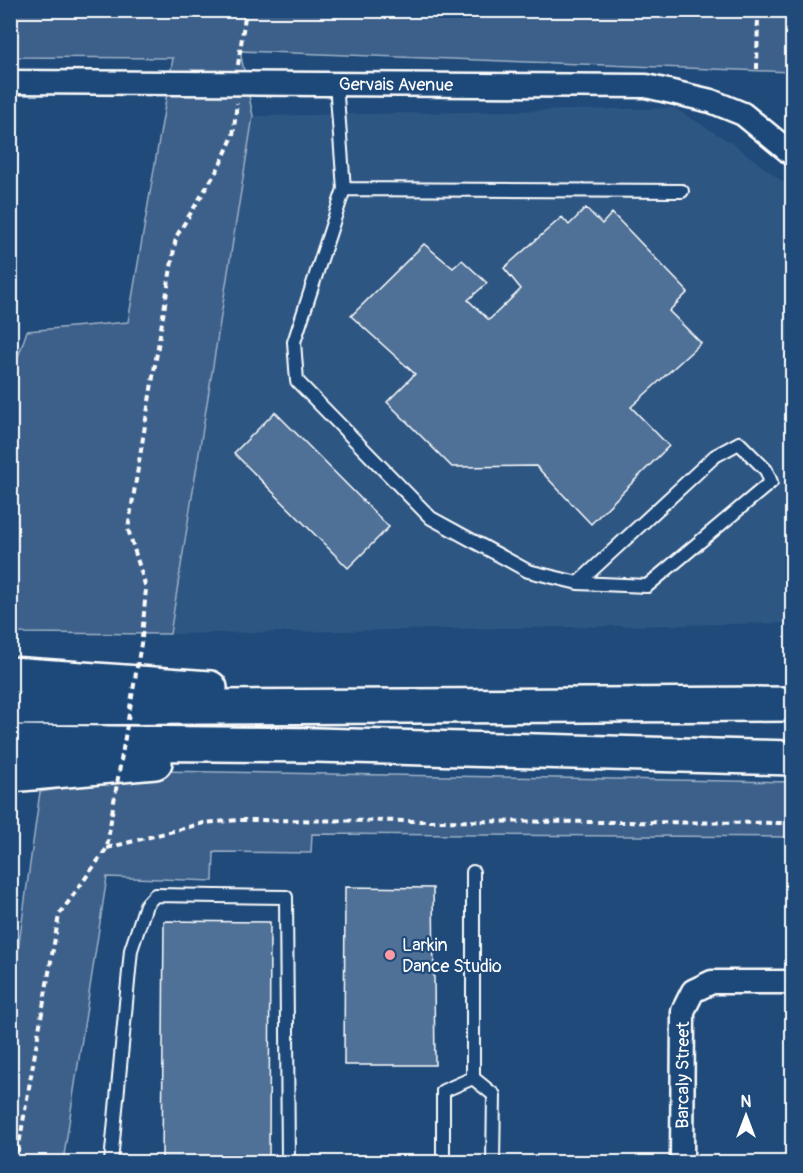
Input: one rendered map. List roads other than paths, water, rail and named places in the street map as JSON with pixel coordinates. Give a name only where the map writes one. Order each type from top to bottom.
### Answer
[{"type":"highway","points":[[10,674],[274,692],[375,706]]},
{"type":"highway","points":[[10,708],[792,704]]},
{"type":"highway","points":[[10,742],[294,744],[792,758]]},
{"type":"highway","points":[[10,776],[170,761],[493,750]]},
{"type":"street","name":"Gervais Avenue","points":[[10,82],[646,86],[711,101],[743,114],[792,154]]},
{"type":"street","name":"Barcaly Street","points":[[682,1162],[683,1011],[693,991],[712,982],[792,982]]},
{"type":"lane","points":[[336,83],[345,189],[294,342],[297,381],[431,518],[528,571],[578,583],[647,586],[771,482],[766,470],[739,443],[715,456],[578,583]]},
{"type":"lane","points":[[345,189],[682,191]]},
{"type":"lane","points":[[473,872],[473,1078]]},
{"type":"lane","points":[[111,1162],[131,950],[146,905],[155,895],[286,897],[288,1162]]},
{"type":"lane","points":[[443,1162],[443,1091],[473,1078]]},
{"type":"lane","points":[[473,1078],[494,1095],[493,1162]]},
{"type":"place","name":"Larkin Dance Studio","points":[[390,955]]}]
